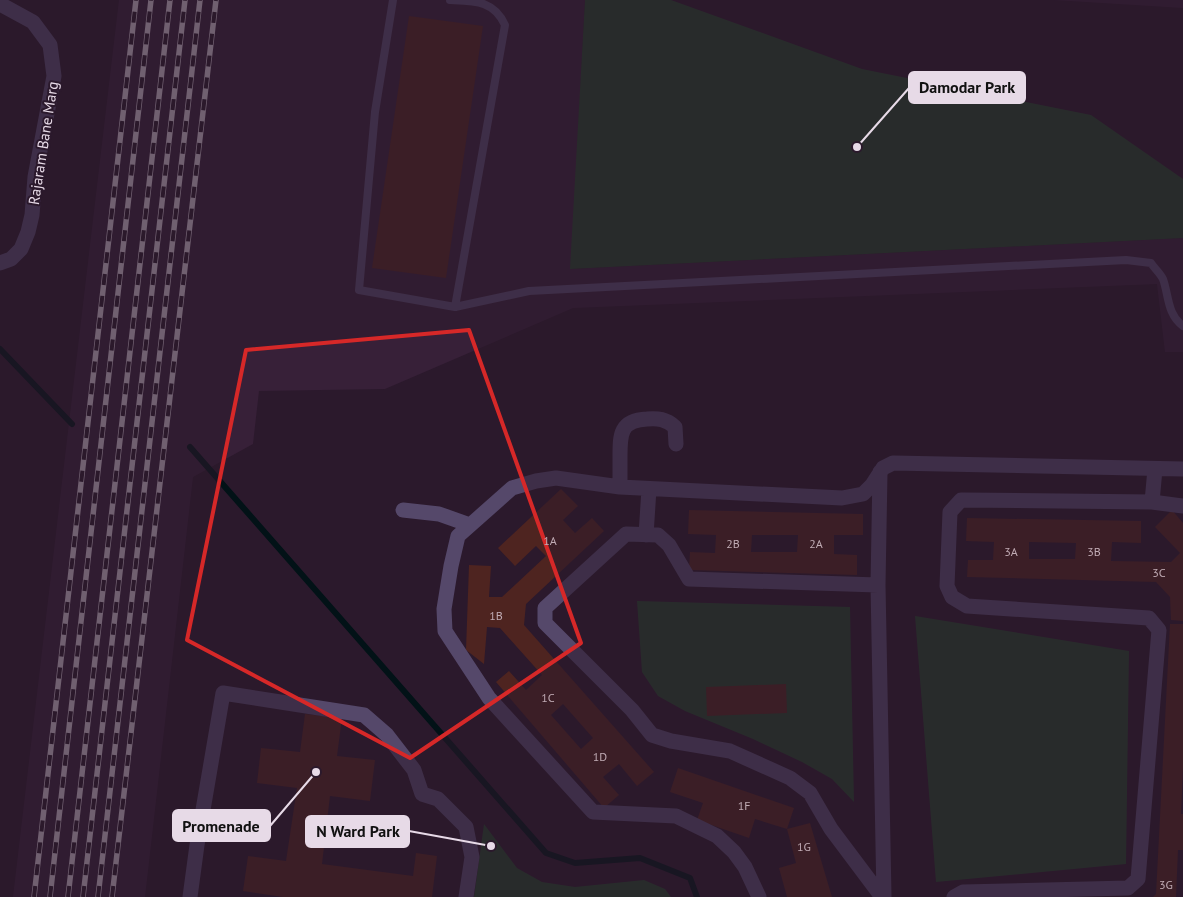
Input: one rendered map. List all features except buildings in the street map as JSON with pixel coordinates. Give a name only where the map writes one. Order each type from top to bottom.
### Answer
[{"type":"street","name":"Rajaram Bane Marg","points":[[0,4],[33,22],[50,46],[54,76],[35,177],[32,215],[28,232],[21,249],[10,259],[0,263]]},
{"type":"street","points":[[620,487],[620,435],[626,425],[641,419],[658,418],[669,422],[675,427],[676,444]]},
{"type":"street","points":[[759,897],[745,867],[734,852],[717,836],[676,816],[593,812],[489,698],[445,631],[444,609],[450,566],[458,536],[512,488],[536,481],[556,478],[620,487],[842,498],[862,494],[872,486],[884,468],[893,463],[1183,468]]},
{"type":"street","points":[[1152,502],[1156,469]]},
{"type":"street","points":[[880,472],[878,585],[883,897]]},
{"type":"street","points":[[646,535],[649,489]]},
{"type":"street","points":[[954,897],[963,892],[1128,888],[1138,879],[1159,630],[1149,618],[967,606],[952,597],[947,586],[950,512],[961,500],[1152,502],[1183,506]]},
{"type":"street","points":[[403,510],[439,514],[470,525]]},
{"type":"street","points":[[878,585],[689,579],[669,544],[658,535],[626,534],[545,608],[545,623],[632,710],[652,735],[730,751],[790,778],[810,793],[830,829],[883,897]]},
{"type":"street","points":[[190,897],[223,694],[364,716],[388,735],[414,770],[422,794],[438,799],[466,827],[472,857],[466,897]]},
{"type":"lane","points":[[393,0],[375,112],[360,290],[455,307],[529,291],[1126,260],[1150,263],[1162,278],[1170,308],[1178,322],[1183,326]]},
{"type":"lane","points":[[450,0],[480,2],[494,8],[502,17],[505,25],[455,307]]},
{"type":"highlighted area","points":[[469,330],[581,643],[410,758],[187,640],[246,350]]},
{"type":"shaded area","points":[[119,0],[585,0],[571,269],[1183,238],[1183,352],[1165,352],[1157,284],[573,308],[385,389],[259,391],[253,444],[193,477],[145,897],[13,897]]},
{"type":"shaded area","points":[[1054,0],[1183,0],[1183,8]]},
{"type":"green space","points":[[585,0],[671,0],[862,69],[1091,115],[1183,179],[1183,238],[570,269]]},
{"type":"green space","points":[[637,601],[850,607],[854,802],[832,779],[802,762],[753,739],[685,711],[658,696],[642,672]]},
{"type":"green space","points":[[915,616],[1129,651],[1126,864],[936,882]]},
{"type":"green space","points":[[484,824],[517,868],[542,882],[575,887],[644,880],[665,889],[671,897],[474,897]]},
{"type":"waterway","points":[[0,349],[72,424]]},
{"type":"waterway","points":[[190,447],[546,853],[575,863],[640,858],[690,878],[697,897]]},
{"type":"railway","points":[[34,897],[136,0]]},
{"type":"railway","points":[[50,897],[151,0]]},
{"type":"railway","points":[[68,897],[170,0]]},
{"type":"railway","points":[[83,897],[185,0]]},
{"type":"railway","points":[[98,897],[200,0]]},
{"type":"railway","points":[[112,897],[216,0]]},
{"type":"place","name":"Damodar Park","points":[[857,147]]},
{"type":"place","name":"Promenade","points":[[316,772]]},
{"type":"place","name":"N Ward Park","points":[[491,846]]}]
